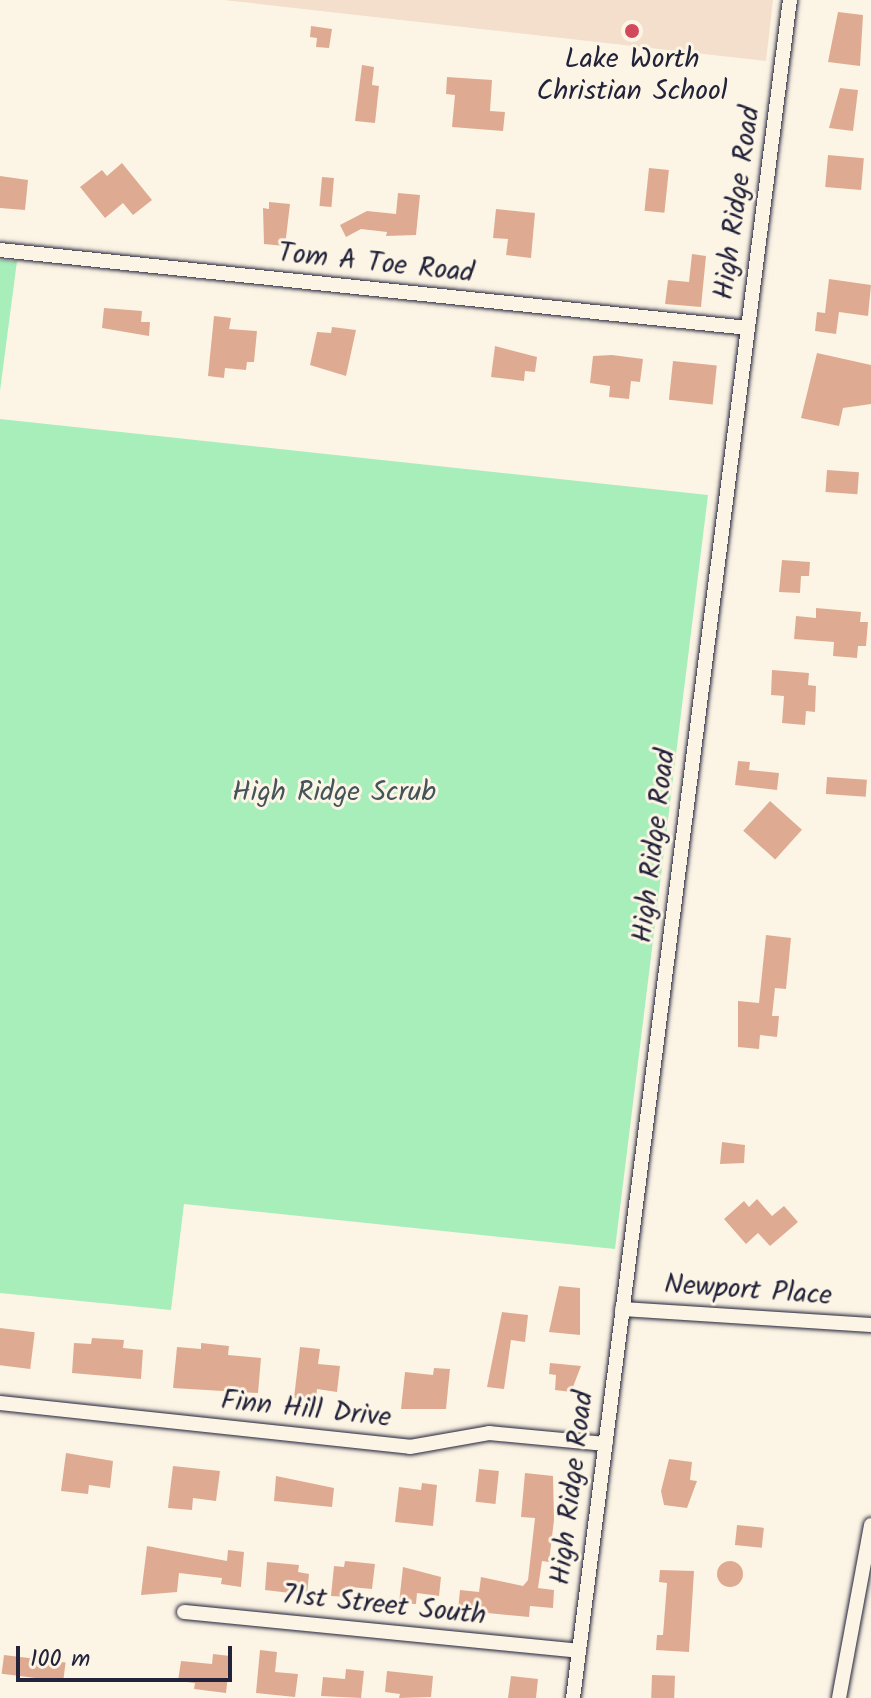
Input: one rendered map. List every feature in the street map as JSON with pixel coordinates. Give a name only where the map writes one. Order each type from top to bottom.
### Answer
[{"type":"street","name":"High Ridge Road","points":[[573,1698],[790,0]]},
{"type":"street","name":"Tom A Toe Road","points":[[0,250],[748,328]]},
{"type":"street","name":"Newport Place","points":[[622,1309],[871,1325]]},
{"type":"street","name":"Finn Hill Drive","points":[[0,1403],[410,1447],[489,1433],[605,1444]]},
{"type":"street","points":[[839,1698],[871,1525]]},
{"type":"street","name":"71st Street South","points":[[184,1612],[579,1651]]},
{"type":"shaded area","name":"Lake Worth Christian School","points":[[224,0],[773,0],[766,61]]},
{"type":"green space","points":[[0,260],[17,261],[0,391]]},
{"type":"green space","name":"High Ridge Scrub","points":[[0,419],[708,495],[615,1249],[184,1204],[171,1310],[0,1293]]},
{"type":"building","points":[[838,12],[863,15],[860,66],[828,62]]},
{"type":"building","points":[[311,26],[332,29],[329,48],[316,47],[317,38],[310,37]]},
{"type":"building","points":[[362,65],[374,67],[372,85],[379,86],[375,123],[355,121]]},
{"type":"building","points":[[447,77],[492,80],[490,111],[505,112],[503,131],[452,127],[455,95],[446,94]]},
{"type":"building","points":[[840,88],[858,90],[853,131],[829,128]]},
{"type":"building","points":[[828,155],[864,158],[861,190],[825,187]]},
{"type":"building","points":[[122,163],[152,200],[133,215],[123,203],[105,218],[80,187],[102,170],[107,176]]},
{"type":"building","points":[[649,168],[669,170],[664,213],[645,211]]},
{"type":"building","points":[[0,176],[28,180],[25,210],[0,208]]},
{"type":"building","points":[[322,177],[334,178],[331,207],[319,206]]},
{"type":"building","points":[[398,193],[420,195],[416,235],[386,236],[387,232],[361,229],[346,237],[340,225],[367,211],[396,214]]},
{"type":"building","points":[[269,202],[290,204],[285,246],[264,244],[263,208],[269,209]]},
{"type":"building","points":[[496,209],[535,213],[531,258],[506,255],[508,239],[493,238]]},
{"type":"building","points":[[692,254],[706,256],[701,307],[665,304],[668,280],[689,282]]},
{"type":"building","points":[[829,279],[871,285],[868,316],[839,312],[836,334],[815,331],[817,312],[825,313]]},
{"type":"building","points":[[104,308],[142,311],[141,322],[150,322],[149,336],[102,328]]},
{"type":"building","points":[[214,316],[231,318],[229,329],[257,331],[254,362],[247,362],[246,370],[225,368],[224,378],[208,376]]},
{"type":"building","points":[[332,327],[356,330],[346,376],[310,365],[317,332],[331,333]]},
{"type":"building","points":[[495,346],[537,357],[535,372],[525,371],[524,381],[491,377]]},
{"type":"building","points":[[817,353],[871,365],[871,404],[843,408],[839,426],[801,418]]},
{"type":"building","points":[[593,356],[643,359],[640,382],[631,381],[629,399],[609,397],[610,386],[590,383]]},
{"type":"building","points":[[673,361],[717,366],[713,404],[669,400]]},
{"type":"building","points":[[827,470],[859,472],[857,494],[825,492]]},
{"type":"building","points":[[782,560],[810,562],[809,576],[801,576],[800,593],[779,592]]},
{"type":"building","points":[[816,608],[861,612],[860,622],[868,622],[866,646],[858,646],[857,658],[833,656],[834,642],[794,639],[796,616],[816,618]]},
{"type":"building","points":[[772,670],[809,673],[808,685],[816,686],[815,712],[806,711],[805,725],[782,723],[784,696],[771,695]]},
{"type":"building","points":[[738,761],[750,762],[749,770],[779,773],[777,790],[735,785]]},
{"type":"building","points":[[827,777],[867,780],[866,797],[826,794]]},
{"type":"building","points":[[770,801],[802,830],[775,859],[743,831]]},
{"type":"building","points":[[766,935],[791,938],[786,989],[775,988],[772,1016],[779,1016],[777,1037],[760,1035],[759,1049],[738,1047],[738,1001],[759,1003]]},
{"type":"building","points":[[722,1142],[745,1145],[744,1163],[720,1164]]},
{"type":"building","points":[[757,1199],[772,1216],[784,1206],[798,1222],[770,1246],[758,1233],[746,1244],[724,1219],[744,1201],[749,1207]]},
{"type":"building","points":[[559,1286],[580,1288],[580,1335],[549,1332]]},
{"type":"building","points":[[502,1312],[528,1315],[525,1342],[511,1340],[504,1389],[487,1387]]},
{"type":"building","points":[[0,1328],[35,1332],[30,1369],[0,1365]]},
{"type":"building","points":[[92,1338],[124,1340],[123,1348],[143,1350],[141,1379],[72,1373],[74,1343],[91,1344]]},
{"type":"building","points":[[201,1343],[229,1346],[228,1355],[261,1358],[258,1393],[173,1388],[177,1347],[201,1349]]},
{"type":"building","points":[[300,1347],[320,1349],[318,1364],[340,1366],[337,1392],[317,1389],[316,1400],[294,1398]]},
{"type":"building","points":[[550,1363],[581,1366],[571,1392],[555,1390],[556,1375],[549,1374]]},
{"type":"building","points":[[434,1368],[450,1369],[446,1409],[401,1409],[405,1372],[433,1375]]},
{"type":"building","points":[[66,1453],[113,1461],[110,1488],[89,1485],[88,1494],[61,1491]]},
{"type":"building","points":[[669,1459],[692,1462],[690,1480],[697,1481],[687,1508],[664,1505],[661,1491]]},
{"type":"building","points":[[173,1466],[220,1471],[216,1501],[193,1498],[192,1510],[168,1508]]},
{"type":"building","points":[[479,1469],[499,1471],[495,1504],[476,1502]]},
{"type":"building","points":[[525,1473],[553,1476],[554,1520],[549,1562],[542,1561],[538,1588],[554,1590],[553,1608],[530,1606],[529,1617],[458,1610],[460,1590],[479,1592],[481,1577],[523,1586],[528,1580],[535,1518],[521,1517]]},
{"type":"building","points":[[276,1476],[334,1488],[332,1507],[274,1501]]},
{"type":"building","points":[[422,1483],[437,1485],[433,1526],[395,1522],[399,1487],[421,1490]]},
{"type":"building","points":[[737,1525],[764,1528],[762,1548],[735,1545]]},
{"type":"building","points":[[147,1546],[227,1561],[228,1550],[244,1552],[241,1587],[221,1584],[222,1578],[179,1573],[177,1592],[141,1595]]},
{"type":"building","points":[[345,1561],[375,1564],[372,1589],[350,1587],[349,1597],[331,1596],[334,1566],[344,1567]]},
{"type":"building","points":[[730,1561],[739,1565],[743,1574],[739,1583],[730,1587],[721,1583],[717,1574],[721,1565]]},
{"type":"building","points":[[267,1562],[299,1565],[298,1572],[309,1574],[307,1595],[265,1590]]},
{"type":"building","points":[[403,1567],[441,1577],[439,1596],[417,1593],[416,1604],[399,1603]]},
{"type":"building","points":[[660,1570],[694,1571],[689,1652],[656,1650],[657,1635],[663,1635],[667,1583],[659,1582]]},
{"type":"building","points":[[260,1650],[277,1652],[275,1672],[298,1674],[295,1697],[256,1693]]},
{"type":"building","points":[[213,1654],[230,1656],[226,1693],[194,1689],[195,1683],[178,1681],[181,1661],[212,1664]]},
{"type":"building","points":[[4,1655],[66,1663],[63,1681],[2,1674]]},
{"type":"building","points":[[346,1669],[364,1671],[361,1698],[321,1696],[323,1677],[345,1679]]},
{"type":"building","points":[[387,1671],[433,1676],[431,1697],[399,1698],[400,1694],[385,1692]]},
{"type":"building","points":[[652,1675],[675,1676],[674,1698],[651,1698]]},
{"type":"building","points":[[511,1676],[538,1679],[536,1698],[508,1698]]},
{"type":"place","name":"Lake Worth Christian School","points":[[632,31]]}]
